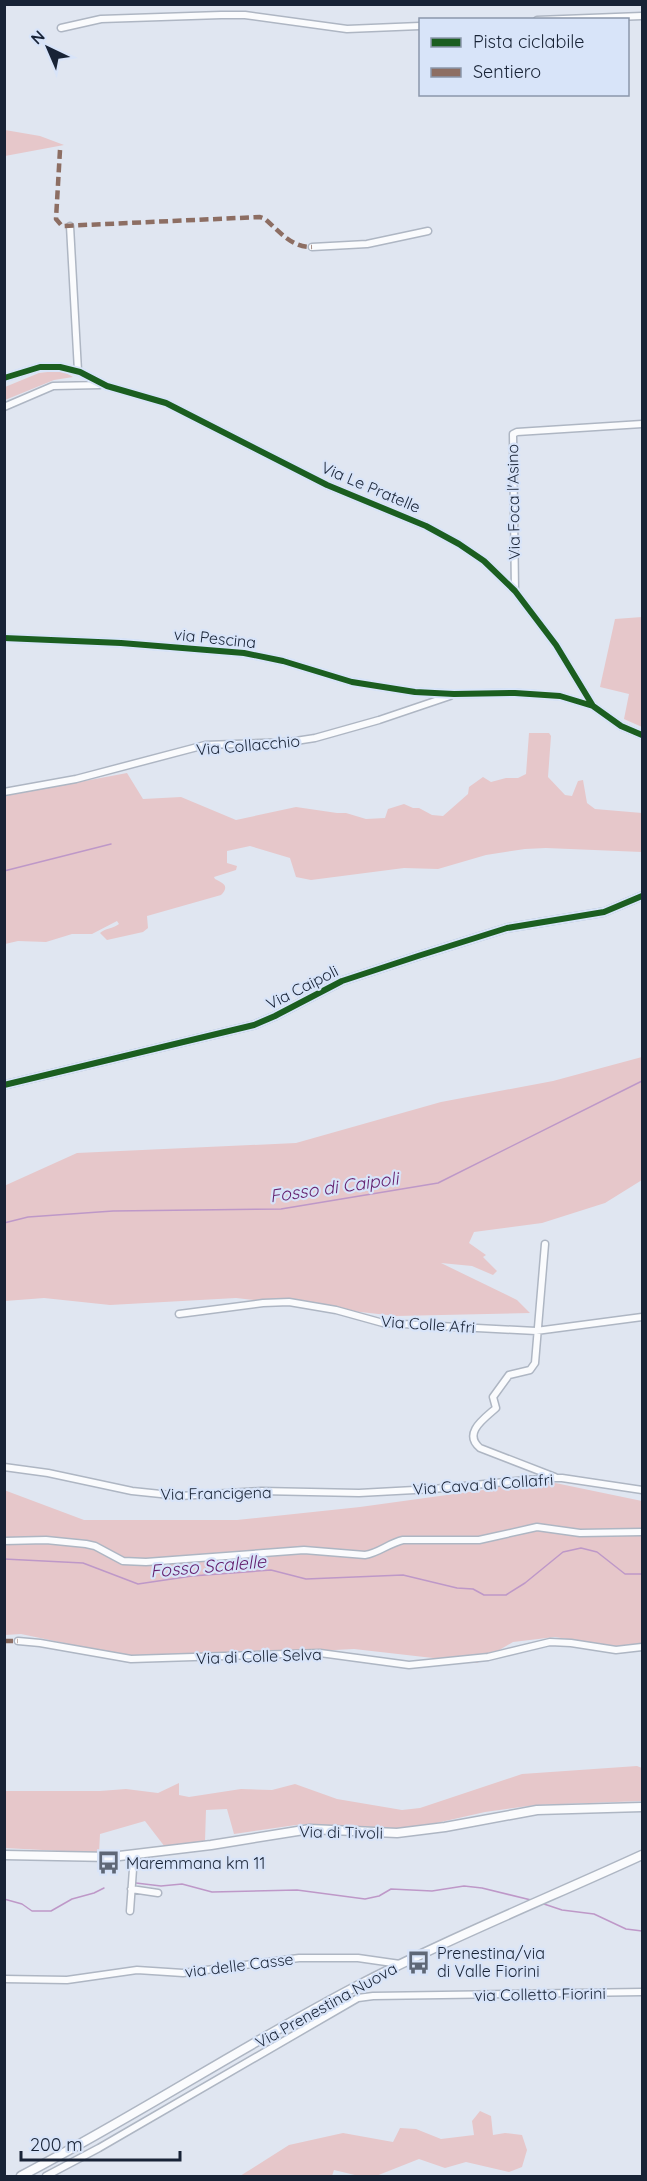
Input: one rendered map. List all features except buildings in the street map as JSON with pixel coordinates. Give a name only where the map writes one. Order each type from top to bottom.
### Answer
[{"type":"main road","name":"Via di Tivoli","points":[[4,1855],[99,1858],[212,1845],[307,1829],[401,1833],[537,1810],[642,1807]]},
{"type":"main road","name":"Via Prenestina Nuova","points":[[21,2176],[92,2139],[321,2006],[401,1964],[642,1855]]},
{"type":"street","points":[[61,28],[101,19],[228,15],[346,29],[419,26]]},
{"type":"street","points":[[590,18],[642,16]]},
{"type":"street","points":[[70,226],[78,371]]},
{"type":"street","points":[[312,246],[367,244],[428,231]]},
{"type":"street","name":"Via Le Pratelle","points":[[4,378],[43,366],[78,371],[104,385],[166,403],[327,485],[426,526],[478,555],[515,591],[556,645],[594,706]]},
{"type":"street","points":[[4,407],[53,386],[104,385]]},
{"type":"street","name":"Via Foca l'Asino","points":[[515,591],[513,434],[642,424]]},
{"type":"street","name":"via Pescina","points":[[4,638],[130,643],[244,653],[283,661],[360,684],[454,694]]},
{"type":"street","points":[[454,694],[508,693],[565,696],[594,706],[617,724],[642,735]]},
{"type":"street","name":"Via Collacchio","points":[[4,792],[75,779],[205,746],[289,742],[315,738],[389,717],[454,694]]},
{"type":"street","name":"Via Caipoli","points":[[4,1085],[254,1025],[348,979],[502,930],[604,912],[642,896]]},
{"type":"street","points":[[545,1244],[534,1365],[527,1371],[513,1372],[507,1376],[494,1396],[496,1408],[477,1425],[474,1438],[476,1445],[483,1449],[548,1473],[555,1478]]},
{"type":"street","name":"Via Colle Afri","points":[[179,1314],[269,1302],[289,1302],[383,1323],[537,1331],[642,1317]]},
{"type":"street","name":"Via Francigena","points":[[4,1467],[40,1471],[156,1494],[202,1495],[261,1491],[359,1493]]},
{"type":"street","name":"Via Cava di Collafri","points":[[359,1493],[555,1478],[642,1490]]},
{"type":"street","points":[[4,1541],[46,1540],[83,1543],[123,1561],[146,1562],[298,1550],[364,1555],[403,1540],[479,1540],[534,1527],[586,1533],[642,1532]]},
{"type":"street","name":"Via di Colle Selva","points":[[18,1641],[131,1659],[320,1653],[409,1665],[493,1656],[550,1642],[567,1642],[616,1650],[642,1647]]},
{"type":"street","points":[[130,1911],[134,1855]]},
{"type":"street","points":[[131,1889],[158,1893]]},
{"type":"street","name":"via delle Casse","points":[[4,1979],[65,1980],[137,1970],[183,1973],[299,1958],[358,1958],[401,1964]]},
{"type":"street","name":"via Colletto Fiorini","points":[[46,2176],[99,2148],[355,1999],[373,1996],[642,1992]]},
{"type":"street","points":[[59,2170],[63,2176]]},
{"type":"shaded area","points":[[5,130],[40,136],[64,145],[5,156]]},
{"type":"shaded area","points":[[56,371],[73,377],[54,380],[5,400],[5,387],[39,373]]},
{"type":"shaded area","points":[[642,617],[642,727],[624,719],[629,694],[600,687],[615,619]]},
{"type":"shaded area","points":[[529,733],[549,733],[551,736],[548,777],[565,795],[572,796],[578,781],[583,780],[587,803],[595,809],[642,813],[642,852],[525,849],[486,855],[438,869],[404,868],[311,880],[296,877],[290,858],[250,846],[227,851],[227,863],[237,866],[236,870],[214,877],[225,887],[221,895],[147,916],[148,928],[143,932],[107,940],[100,933],[119,924],[117,921],[92,934],[72,934],[46,942],[18,941],[5,944],[5,796],[127,773],[143,799],[181,797],[236,820],[296,807],[346,813],[366,819],[385,818],[388,809],[404,804],[432,815],[443,816],[468,794],[469,787],[483,777],[491,782],[518,778],[526,774]]},
{"type":"shaded area","points":[[642,1057],[642,1180],[605,1203],[542,1223],[474,1232],[469,1243],[486,1255],[483,1257],[497,1271],[493,1275],[472,1266],[441,1263],[517,1300],[530,1313],[396,1316],[236,1298],[110,1305],[44,1298],[5,1301],[4,1186],[77,1153],[296,1143],[441,1102],[553,1081]]},
{"type":"shaded area","points":[[536,1479],[642,1501],[642,1649],[633,1650],[555,1637],[513,1642],[477,1663],[354,1649],[315,1651],[265,1659],[200,1659],[97,1655],[64,1643],[21,1634],[5,1635],[4,1490],[84,1520],[237,1520],[360,1507],[483,1490]]},
{"type":"shaded area","points":[[637,1766],[642,1768],[642,1801],[536,1805],[485,1812],[423,1826],[392,1829],[303,1824],[234,1834],[227,1809],[206,1810],[205,1841],[165,1847],[145,1821],[100,1834],[99,1853],[5,1848],[5,1791],[126,1789],[158,1793],[179,1783],[179,1795],[189,1797],[241,1789],[272,1790],[295,1784],[337,1799],[402,1810],[420,1808],[522,1774]]},
{"type":"shaded area","points":[[480,2111],[491,2116],[493,2135],[505,2133],[522,2135],[527,2150],[522,2167],[509,2172],[466,2162],[445,2168],[419,2159],[376,2176],[359,2176],[334,2170],[332,2176],[240,2176],[289,2145],[343,2133],[393,2142],[400,2128],[416,2129],[441,2139],[474,2135],[472,2121]]},
{"type":"waterway","points":[[4,871],[111,844]]},
{"type":"waterway","name":"Fosso di Caipoli","points":[[4,1223],[28,1217],[113,1211],[281,1209],[438,1183],[642,1081]]},
{"type":"waterway","name":"Fosso Scalelle","points":[[4,1559],[83,1563],[138,1584],[192,1576],[271,1570],[306,1579],[403,1575],[457,1588],[473,1589],[484,1595],[506,1595],[525,1583],[563,1552],[581,1548],[597,1552],[625,1574],[642,1574]]},
{"type":"waterway","points":[[136,1883],[161,1886],[182,1884],[212,1892],[297,1890],[365,1899],[379,1896],[391,1889],[432,1891],[464,1886],[531,1900]]},
{"type":"waterway","points":[[4,1899],[22,1904],[32,1911],[51,1911],[72,1899],[104,1888]]},
{"type":"waterway","points":[[544,1904],[562,1910],[594,1914],[626,1929],[642,1931]]},
{"type":"marked path","points":[[60,150],[56,219],[62,226],[260,217],[292,242],[312,247]]},
{"type":"marked path","points":[[4,1641],[18,1641]]},
{"type":"cycle path","points":[[4,378],[40,367],[60,367],[80,372],[107,386],[166,403],[327,485],[426,526],[459,544],[484,561],[515,591],[556,645],[593,706]]},
{"type":"cycle path","points":[[4,638],[121,643],[244,653],[283,661],[352,682],[415,692],[560,696],[593,706],[621,726],[642,735]]},
{"type":"cycle path","points":[[4,1085],[254,1025],[342,981],[507,928],[604,912],[642,896]]},
{"type":"place","name":"Maremmana km 11","points":[[108,1863]]},
{"type":"place","name":"Prenestina/via di Valle Fiorini","points":[[419,1962]]}]
